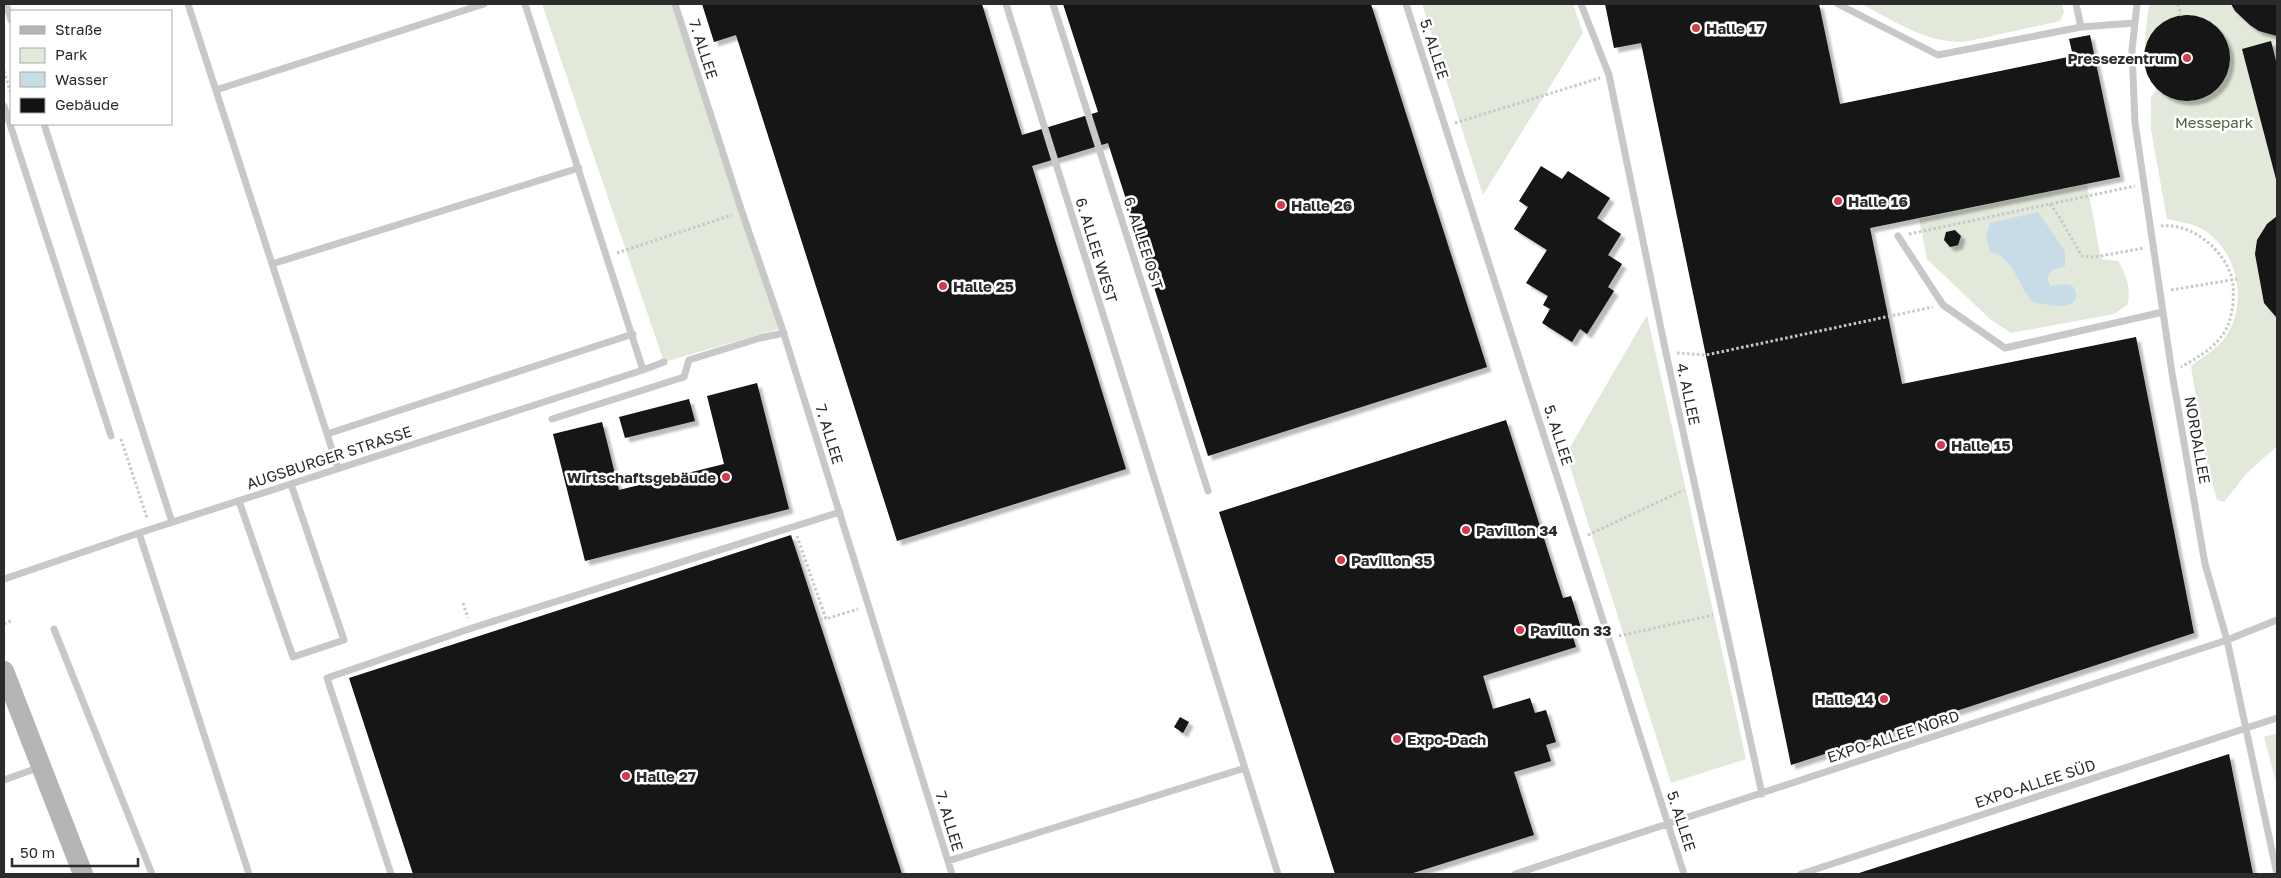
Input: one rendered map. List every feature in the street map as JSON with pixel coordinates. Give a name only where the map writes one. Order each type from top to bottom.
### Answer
[{"type":"main road","points":[[4,671],[83,874]]},
{"type":"lane","points":[[6,4],[10,17]]},
{"type":"lane","points":[[188,4],[338,468]]},
{"type":"lane","points":[[216,90],[484,4]]},
{"type":"lane","points":[[525,4],[608,256],[643,370]]},
{"type":"lane","name":"7. ALLEE","points":[[675,4],[742,212],[784,333],[952,874]]},
{"type":"lane","name":"6. ALLEE WEST","points":[[1006,4],[1278,874]]},
{"type":"lane","name":"6. ALLEE OST","points":[[1053,4],[1208,491]]},
{"type":"lane","name":"5. ALLEE","points":[[1406,4],[1684,874]]},
{"type":"lane","name":"4. ALLEE","points":[[1581,4],[1610,75],[1666,353],[1762,794]]},
{"type":"lane","points":[[1838,4],[1938,55],[2081,27],[2134,23]]},
{"type":"lane","points":[[2076,4],[2081,27]]},
{"type":"lane","name":"NORDALLEE","points":[[2137,4],[2132,50],[2135,123],[2163,312],[2205,564],[2227,640],[2277,874]]},
{"type":"lane","points":[[4,106],[10,125]]},
{"type":"lane","points":[[10,125],[111,436]]},
{"type":"lane","points":[[44,125],[172,522]]},
{"type":"lane","points":[[272,264],[579,168]]},
{"type":"lane","points":[[1898,236],[1943,305],[2005,348],[2163,312]]},
{"type":"lane","points":[[552,418],[684,377],[689,360],[760,338],[784,333]]},
{"type":"lane","points":[[327,434],[633,334]]},
{"type":"lane","name":"AUGSBURGER STRASSE","points":[[4,579],[150,529],[664,362]]},
{"type":"lane","points":[[239,501],[293,657],[344,640],[291,484]]},
{"type":"lane","points":[[391,874],[327,678],[472,628],[840,512]]},
{"type":"lane","points":[[139,533],[249,874]]},
{"type":"lane","name":"EXPO-ALLEE NORD","points":[[1515,874],[1669,825],[2227,640],[2277,620]]},
{"type":"lane","points":[[54,629],[152,874]]},
{"type":"lane","name":"EXPO-ALLEE SÜD","points":[[1801,874],[2277,718]]},
{"type":"lane","points":[[4,780],[40,767]]},
{"type":"lane","points":[[948,861],[1245,768]]},
{"type":"path","points":[[2178,4],[2181,16]]},
{"type":"path","points":[[4,71],[10,91]]},
{"type":"path","points":[[1445,126],[1610,75]]},
{"type":"path","points":[[1898,236],[2145,184]]},
{"type":"path","points":[[2050,204],[2082,256],[2095,257],[2154,246]]},
{"type":"path","points":[[608,256],[742,212]]},
{"type":"path","points":[[2165,225],[2187,230],[2201,236],[2226,263],[2232,280],[2232,303],[2228,324],[2220,338],[2207,352],[2189,363]]},
{"type":"path","points":[[2161,292],[2237,279]]},
{"type":"path","points":[[1666,353],[1706,355],[1943,305]]},
{"type":"path","points":[[120,435],[150,529]]},
{"type":"path","points":[[1578,539],[1695,485]]},
{"type":"path","points":[[794,526],[826,619]]},
{"type":"path","points":[[820,619],[826,619],[868,605]]},
{"type":"path","points":[[1608,638],[1724,613]]},
{"type":"path","points":[[4,624],[13,620]]},
{"type":"green space","points":[[542,4],[675,4],[782,328],[664,362]]},
{"type":"green space","points":[[1422,4],[1573,4],[1583,33],[1483,195]]},
{"type":"green space","points":[[1862,4],[2062,4],[2064,12],[2060,21],[1964,42],[1937,39],[1923,35],[1898,24]]},
{"type":"green space","name":"Messepark","points":[[2149,4],[2277,4],[2277,446],[2247,473],[2224,502],[2217,500],[2206,460],[2191,366],[2221,343],[2232,325],[2238,296],[2237,280],[2225,252],[2216,240],[2204,230],[2191,224],[2167,219],[2151,130],[2151,98],[2157,89],[2147,69],[2145,59],[2145,37]]},
{"type":"green space","points":[[2087,184],[2101,259],[2118,261],[2127,282],[2129,294],[2127,305],[2114,314],[2011,333],[1991,320],[1927,259],[1919,219]]},
{"type":"green space","points":[[1647,315],[1746,759],[1671,783],[1566,454]]},
{"type":"green space","points":[[2277,733],[2277,786],[2264,737]]},
{"type":"water","points":[[2038,212],[2065,251],[2065,266],[2052,270],[2047,277],[2050,286],[2068,284],[2073,287],[2076,296],[2071,304],[2055,306],[2033,302],[2005,260],[1990,252],[1986,237],[1990,223]]},
{"type":"building","points":[[702,4],[982,4],[1022,135],[1098,112],[1063,4],[1371,4],[1487,367],[1208,456],[1108,143],[1032,166],[1126,469],[897,541],[736,35],[714,42]]},
{"type":"building","points":[[1605,4],[1819,4],[1840,104],[2073,56],[2069,39],[2090,35],[2120,177],[1870,228],[1902,384],[2136,337],[2194,633],[1791,765],[1641,43],[1614,48]]},
{"type":"building","points":[[2231,4],[2277,4],[2277,36],[2259,31],[2250,25],[2235,11]]},
{"type":"building","name":"Pressezentrum","points":[[2187,15],[2203,19],[2217,28],[2226,42],[2230,58],[2226,74],[2217,88],[2203,97],[2187,101],[2171,97],[2157,88],[2148,74],[2144,58],[2148,42],[2157,28],[2171,19]]},
{"type":"building","points":[[2271,41],[2277,65],[2277,183],[2242,49]]},
{"type":"building","points":[[1541,166],[1562,179],[1568,171],[1610,198],[1597,218],[1621,234],[1608,255],[1622,264],[1608,287],[1614,291],[1587,334],[1580,329],[1572,342],[1542,323],[1550,309],[1543,305],[1548,296],[1526,283],[1547,250],[1514,229],[1528,207],[1519,201]]},
{"type":"building","points":[[2277,216],[2277,318],[2264,303],[2255,254],[2257,240],[2267,224]]},
{"type":"building","points":[[1955,230],[1961,236],[1958,245],[1950,247],[1944,240],[1946,232]]},
{"type":"building","name":"Wirtschaftsgebäude","points":[[757,383],[789,509],[585,561],[553,434],[602,422],[619,490],[724,464],[707,396]]},
{"type":"building","points":[[689,399],[695,421],[625,438],[619,417]]},
{"type":"building","name":"Expo-Dach","points":[[1506,420],[1563,598],[1571,596],[1581,628],[1571,631],[1576,647],[1483,676],[1493,709],[1530,698],[1535,713],[1546,710],[1556,742],[1546,745],[1551,761],[1514,772],[1534,835],[1410,874],[1335,874],[1219,512]]},
{"type":"building","name":"Halle 27","points":[[791,535],[902,874],[413,874],[349,678]]},
{"type":"building","points":[[1180,717],[1189,722],[1183,733],[1174,727]]},
{"type":"building","points":[[2229,754],[2253,874],[1856,874]]},
{"type":"place","name":"Halle 17","points":[[1696,28]]},
{"type":"place","name":"Pressezentrum","points":[[2187,58]]},
{"type":"place","name":"Halle 16","points":[[1838,201]]},
{"type":"place","name":"Halle 26","points":[[1281,205]]},
{"type":"place","name":"Halle 25","points":[[943,286]]},
{"type":"place","name":"Halle 15","points":[[1941,445]]},
{"type":"place","name":"Wirtschaftsgebäude","points":[[726,477]]},
{"type":"place","name":"Pavillon 34","points":[[1466,530]]},
{"type":"place","name":"Pavillon 35","points":[[1341,560]]},
{"type":"place","name":"Pavillon 33","points":[[1520,630]]},
{"type":"place","name":"Halle 14","points":[[1884,699]]},
{"type":"place","name":"Expo-Dach","points":[[1397,739]]},
{"type":"place","name":"Halle 27","points":[[626,776]]}]
